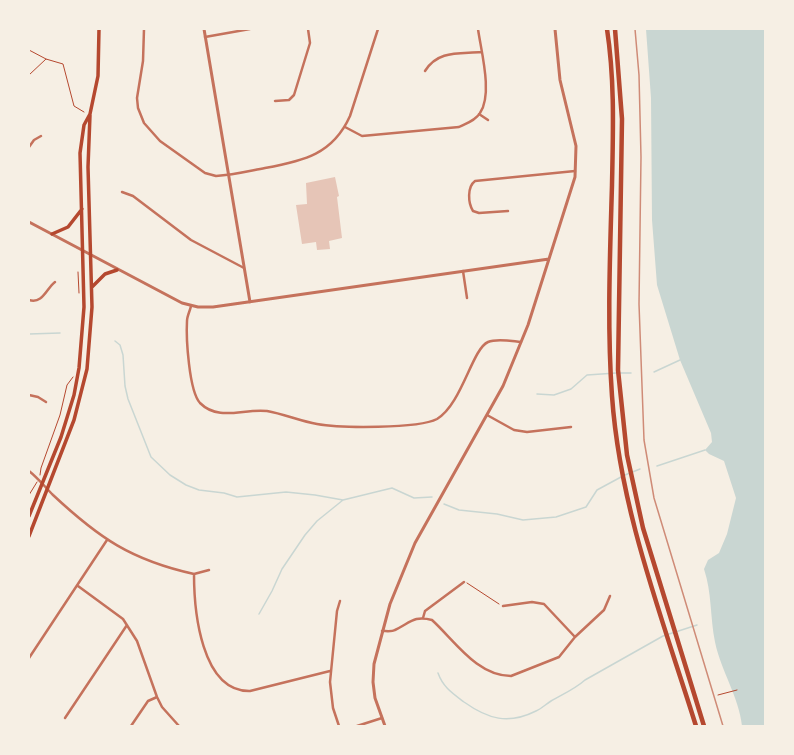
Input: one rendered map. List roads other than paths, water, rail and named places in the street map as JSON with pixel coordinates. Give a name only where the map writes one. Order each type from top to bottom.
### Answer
[{"type":"highway","points":[[607,29],[613,120],[610,367],[618,456],[635,532],[696,726]]},
{"type":"highway","points":[[615,29],[622,119],[618,377],[627,455],[633,489],[643,528],[704,726]]},
{"type":"main road","points":[[29,536],[74,420],[84,382],[91,334],[92,287],[88,167],[90,114],[98,76],[99,29]]},
{"type":"main road","points":[[29,516],[64,427],[78,375],[84,319],[80,153],[84,125],[90,114]]},
{"type":"main road","points":[[52,234],[68,227],[82,208]]},
{"type":"main road","points":[[92,287],[105,274],[117,270]]},
{"type":"street","points":[[144,29],[143,61],[137,98],[138,108],[144,123],[160,141],[205,173],[216,176],[304,160],[331,144],[345,127],[378,29]]},
{"type":"street","points":[[204,29],[250,302]]},
{"type":"street","points":[[205,37],[250,29]]},
{"type":"street","points":[[275,101],[289,100],[294,95],[310,43],[308,29]]},
{"type":"street","points":[[345,127],[362,136],[460,127],[479,114],[484,105],[486,93],[478,29]]},
{"type":"street","points":[[385,726],[376,698],[373,682],[374,664],[382,631],[402,573],[415,543],[503,386],[522,342],[570,195],[576,171],[576,146],[560,80],[555,29]]},
{"type":"street","points":[[425,71],[430,63],[440,56],[481,52]]},
{"type":"street","points":[[479,114],[488,120]]},
{"type":"street","points":[[29,147],[34,140],[41,136]]},
{"type":"street","points":[[508,211],[479,213],[473,211],[469,189],[472,183],[474,181],[576,171]]},
{"type":"street","points":[[122,192],[133,196],[191,240],[244,268]]},
{"type":"street","points":[[29,222],[117,270],[191,306],[208,308],[549,259]]},
{"type":"street","points":[[463,271],[467,298]]},
{"type":"street","points":[[30,300],[41,298],[55,282]]},
{"type":"street","points":[[191,306],[187,320],[192,387],[197,398],[204,406],[213,411],[224,414],[267,412],[322,425],[393,426],[421,424],[436,419],[453,403],[483,346],[494,340],[522,342]]},
{"type":"street","points":[[29,395],[38,397],[46,402]]},
{"type":"street","points":[[487,415],[514,430],[528,432],[571,427]]},
{"type":"street","points":[[29,471],[47,489],[107,540],[134,556],[163,567],[194,574],[210,570]]},
{"type":"street","points":[[29,658],[107,540]]},
{"type":"street","points":[[194,574],[194,597],[200,638],[215,671],[230,687],[242,691],[250,691],[330,671]]},
{"type":"street","points":[[423,618],[426,611],[464,582]]},
{"type":"street","points":[[78,586],[123,619],[137,640],[157,697],[165,711],[179,726]]},
{"type":"street","points":[[382,631],[394,631],[408,621],[423,618],[432,620],[479,666],[502,676],[511,676],[559,657],[575,637],[604,610],[610,596]]},
{"type":"street","points":[[339,726],[331,696],[330,671],[334,654],[337,611],[340,601]]},
{"type":"street","points":[[502,606],[532,602],[544,604],[575,637]]},
{"type":"street","points":[[65,718],[127,625]]},
{"type":"street","points":[[131,726],[148,701],[157,697]]},
{"type":"street","points":[[357,726],[382,718]]},
{"type":"waterway","points":[[29,334],[60,333]]},
{"type":"waterway","points":[[115,341],[120,345],[123,355],[125,386],[128,399],[151,457],[170,475],[186,485],[199,490],[224,493],[237,497],[286,492],[343,500],[392,488],[414,498],[432,497]]},
{"type":"waterway","points":[[654,372],[680,360]]},
{"type":"waterway","points":[[537,394],[554,395],[571,389],[587,375],[616,373]]},
{"type":"waterway","points":[[620,373],[631,373]]},
{"type":"waterway","points":[[657,466],[705,450]]},
{"type":"waterway","points":[[625,475],[640,469]]},
{"type":"waterway","points":[[444,504],[459,510],[497,514],[523,520],[556,517],[586,507],[597,490],[621,477]]},
{"type":"waterway","points":[[259,614],[282,569],[305,535],[317,521],[343,500]]},
{"type":"waterway","points":[[438,673],[442,682],[448,689],[481,713],[498,718],[516,718],[538,710],[585,680],[663,636],[697,625]]},
{"type":"railway","points":[[635,29],[639,75],[641,157],[639,304],[644,440],[654,498],[723,726]]}]
